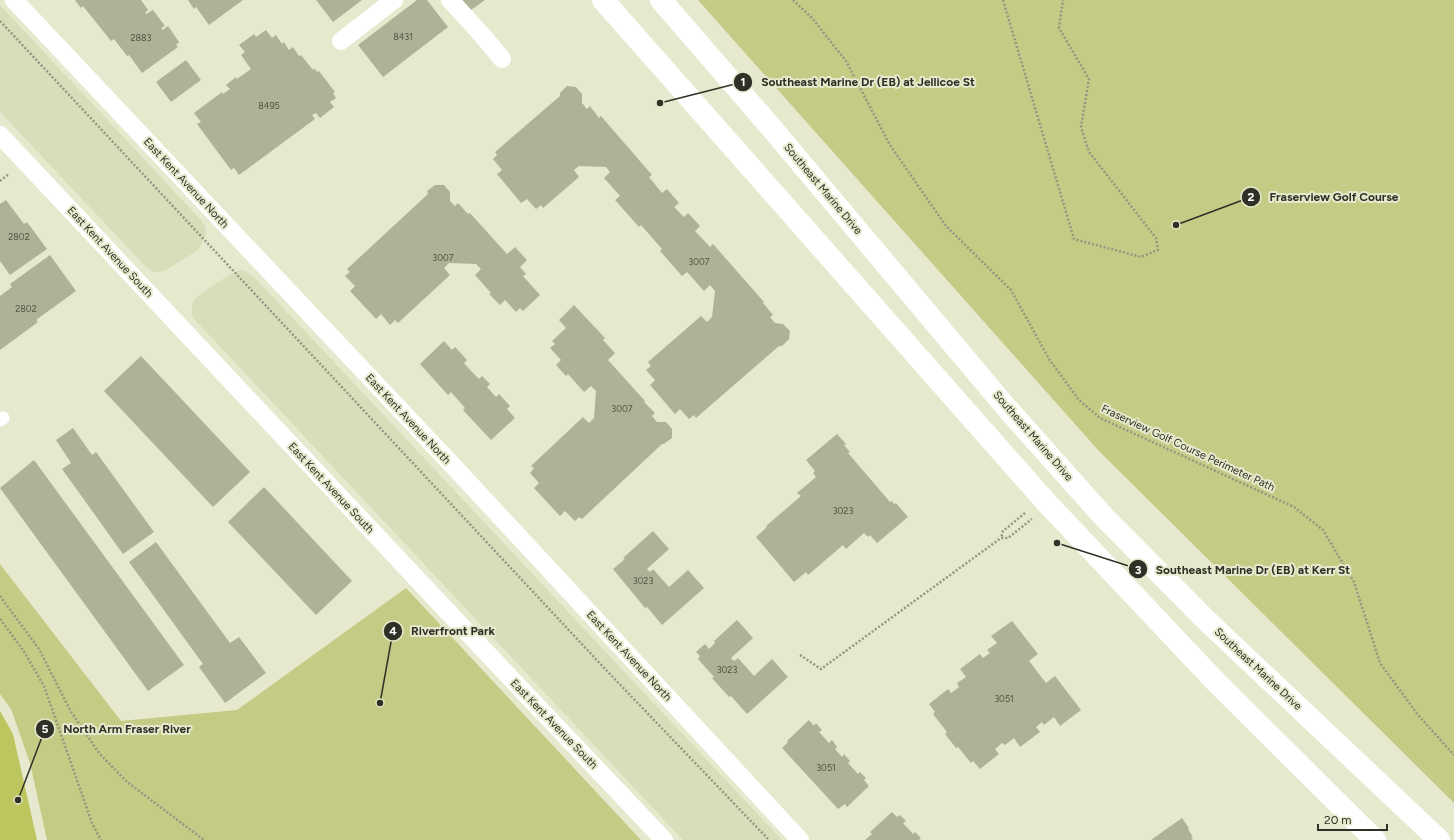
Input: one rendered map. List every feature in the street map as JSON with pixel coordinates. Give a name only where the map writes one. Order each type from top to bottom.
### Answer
[{"type":"main road","points":[[603,0],[1046,502],[1216,682],[1375,840]]},
{"type":"main road","name":"Southeast Marine Drive","points":[[661,0],[769,125],[1005,406],[1103,516],[1206,620],[1440,840]]},
{"type":"street","name":"East Kent Avenue North","points":[[14,0],[456,470],[800,840]]},
{"type":"street","points":[[341,40],[394,0]]},
{"type":"street","points":[[450,0],[482,35],[502,60]]},
{"type":"street","name":"East Kent Avenue South","points":[[0,135],[438,602],[664,840]]},
{"type":"path","name":"Fraserview Golf Course Perimeter Path","points":[[793,0],[812,18],[846,61],[890,145],[946,226],[1010,290],[1049,359],[1079,400],[1100,418],[1294,507],[1323,530],[1354,582],[1380,663],[1418,715],[1454,755]]},
{"type":"path","points":[[1004,0],[1074,239],[1141,257],[1158,250],[1156,238],[1089,152],[1081,127],[1089,79],[1059,28],[1063,0]]},
{"type":"path","points":[[0,21],[602,665],[769,840]]},
{"type":"path","points":[[0,181],[10,174]]},
{"type":"path","points":[[1001,538],[1003,531],[1026,511]]},
{"type":"path","points":[[800,655],[820,669],[1001,538],[1008,538],[1033,518]]},
{"type":"path","points":[[0,596],[39,649],[70,710],[99,753],[126,780],[204,840]]},
{"type":"path","points":[[0,619],[23,650],[44,686],[92,823],[101,840]]},
{"type":"shaded area","points":[[698,0],[1454,0],[1454,803],[1099,451]]},
{"type":"shaded area","points":[[0,5],[201,220],[205,226],[206,233],[200,247],[195,252],[166,270],[160,272],[153,272],[147,268],[0,112]]},
{"type":"shaded area","points":[[241,270],[246,271],[258,281],[782,840],[683,840],[195,320],[192,315],[192,305],[194,299],[230,274]]},
{"type":"shaded area","points":[[0,564],[121,721],[237,710],[406,588],[641,840],[45,840],[0,696]]},
{"type":"shaded area","points":[[0,696],[9,710],[45,840],[0,840]]},
{"type":"pier","points":[[0,694],[11,709],[30,763],[47,840],[37,840],[13,734],[0,711]]},
{"type":"building","points":[[75,0],[141,0],[148,10],[145,13],[146,14],[153,10],[165,26],[161,28],[163,30],[168,26],[179,42],[176,45],[178,47],[142,73],[129,55],[127,56],[114,39],[111,41],[83,6],[81,8]]},
{"type":"building","points":[[188,0],[243,0],[209,25],[196,7],[194,9]]},
{"type":"building","points":[[316,0],[362,0],[333,22]]},
{"type":"building","points":[[417,0],[427,0],[448,27],[383,77],[358,45]]},
{"type":"building","points":[[462,0],[485,0],[471,10]]},
{"type":"building","points":[[266,30],[272,38],[276,35],[282,44],[284,42],[289,50],[293,47],[299,56],[301,55],[313,70],[314,68],[317,72],[319,71],[335,92],[333,93],[336,98],[330,102],[334,107],[320,118],[316,113],[312,115],[315,119],[239,175],[234,168],[231,170],[197,124],[201,122],[194,113],[222,92],[223,94],[230,89],[226,85],[236,77],[237,79],[251,69],[241,55],[245,52],[239,45],[254,34],[256,37]]},
{"type":"building","points":[[186,60],[201,80],[171,102],[156,82]]},
{"type":"building","points":[[567,86],[576,87],[582,94],[582,103],[587,109],[590,106],[599,118],[601,116],[652,175],[649,177],[662,193],[667,189],[679,203],[674,207],[684,217],[688,213],[700,226],[695,231],[710,247],[713,244],[764,302],[763,303],[773,315],[770,317],[775,323],[783,324],[790,331],[789,339],[782,346],[779,346],[696,418],[694,415],[689,419],[680,409],[675,414],[650,385],[655,380],[646,370],[651,366],[648,362],[701,316],[707,322],[712,317],[715,291],[710,285],[704,291],[687,272],[682,276],[660,251],[662,249],[641,225],[639,227],[615,200],[620,196],[604,178],[610,172],[606,167],[579,166],[574,170],[579,177],[543,208],[541,205],[536,209],[527,199],[521,203],[497,174],[502,170],[493,159],[497,155],[495,152],[560,96],[560,93]]},
{"type":"building","points":[[435,185],[444,185],[450,192],[450,201],[455,206],[458,203],[468,214],[470,213],[507,254],[515,247],[527,260],[520,267],[526,274],[523,276],[540,295],[523,311],[520,308],[516,312],[505,300],[500,305],[489,294],[491,293],[475,275],[481,269],[476,264],[449,263],[444,268],[450,275],[398,323],[395,320],[390,325],[381,314],[376,319],[350,291],[355,286],[345,276],[350,272],[347,269],[428,194],[427,191]]},
{"type":"building","points":[[6,200],[24,224],[27,222],[47,249],[10,275],[0,261],[0,204]]},
{"type":"building","points":[[50,255],[76,291],[36,320],[38,322],[0,350],[0,296],[12,287],[10,284]]},
{"type":"building","points":[[574,305],[605,338],[603,340],[615,353],[608,360],[655,413],[652,416],[657,422],[666,422],[672,429],[672,438],[662,444],[582,519],[579,517],[575,521],[565,511],[560,516],[534,488],[539,483],[530,473],[534,468],[531,466],[583,417],[589,423],[594,418],[596,391],[591,386],[584,392],[568,374],[566,376],[556,365],[561,360],[550,348],[555,344],[552,341],[566,328],[559,320]]},
{"type":"building","points":[[444,341],[452,350],[455,347],[467,360],[464,363],[472,372],[479,379],[482,376],[490,384],[487,387],[496,397],[499,394],[510,406],[507,409],[515,418],[491,440],[463,410],[465,408],[451,392],[448,395],[420,364]]},
{"type":"building","points":[[141,356],[250,472],[213,507],[104,391]]},
{"type":"building","points":[[73,428],[92,455],[96,452],[154,532],[123,554],[62,469],[71,463],[56,440]]},
{"type":"building","points":[[837,434],[846,444],[844,445],[850,452],[848,453],[890,502],[892,501],[894,504],[896,503],[908,517],[877,543],[870,535],[868,537],[864,533],[846,549],[843,545],[808,575],[806,572],[794,582],[756,537],[767,527],[766,526],[801,496],[797,493],[816,477],[813,473],[815,471],[806,460]]},
{"type":"building","points":[[34,460],[184,665],[148,691],[0,488]]},
{"type":"building","points":[[264,487],[352,581],[316,615],[228,522]]},
{"type":"building","points":[[653,531],[669,549],[647,569],[650,572],[653,569],[669,587],[688,570],[704,588],[662,625],[647,607],[645,608],[613,569]]},
{"type":"building","points":[[156,542],[230,643],[239,637],[266,673],[225,703],[199,667],[203,664],[129,562]]},
{"type":"building","points":[[737,620],[753,638],[731,658],[734,661],[738,658],[754,676],[772,659],[788,677],[747,714],[712,678],[714,677],[698,659],[700,656],[696,652],[705,644],[709,649],[715,643],[714,641]]},
{"type":"building","points":[[1012,621],[1038,654],[1029,661],[1046,683],[1055,676],[1081,710],[1060,726],[1054,717],[1044,725],[1042,722],[1036,727],[1040,732],[1020,747],[1014,738],[1005,745],[1002,743],[995,749],[999,754],[980,769],[973,761],[971,763],[958,747],[956,748],[945,734],[947,732],[933,714],[935,712],[929,704],[948,689],[951,693],[959,687],[957,683],[966,677],[960,669],[980,654],[983,658],[990,653],[987,650],[997,643],[991,636]]},
{"type":"building","points":[[809,720],[814,726],[816,723],[822,730],[819,732],[829,743],[832,740],[837,747],[835,749],[842,757],[844,754],[850,761],[848,763],[858,774],[860,772],[866,778],[864,780],[869,786],[847,807],[845,804],[838,809],[782,748],[788,742],[787,741]]},
{"type":"building","points":[[892,812],[897,817],[900,815],[906,821],[903,823],[913,834],[915,832],[921,838],[919,840],[865,840],[872,834],[870,832]]},
{"type":"building","points":[[1182,818],[1189,828],[1188,829],[1193,837],[1191,838],[1193,840],[1151,840]]},
{"type":"place","name":"Southeast Marine Dr (EB) at Jellicoe St","points":[[660,103]]},
{"type":"place","name":"Fraserview Golf Course","points":[[1176,225]]},
{"type":"place","name":"Southeast Marine Dr (EB) at Kerr St","points":[[1057,543]]},
{"type":"place","name":"Riverfront Park","points":[[380,703]]},
{"type":"place","name":"North Arm Fraser River","points":[[18,800]]}]
